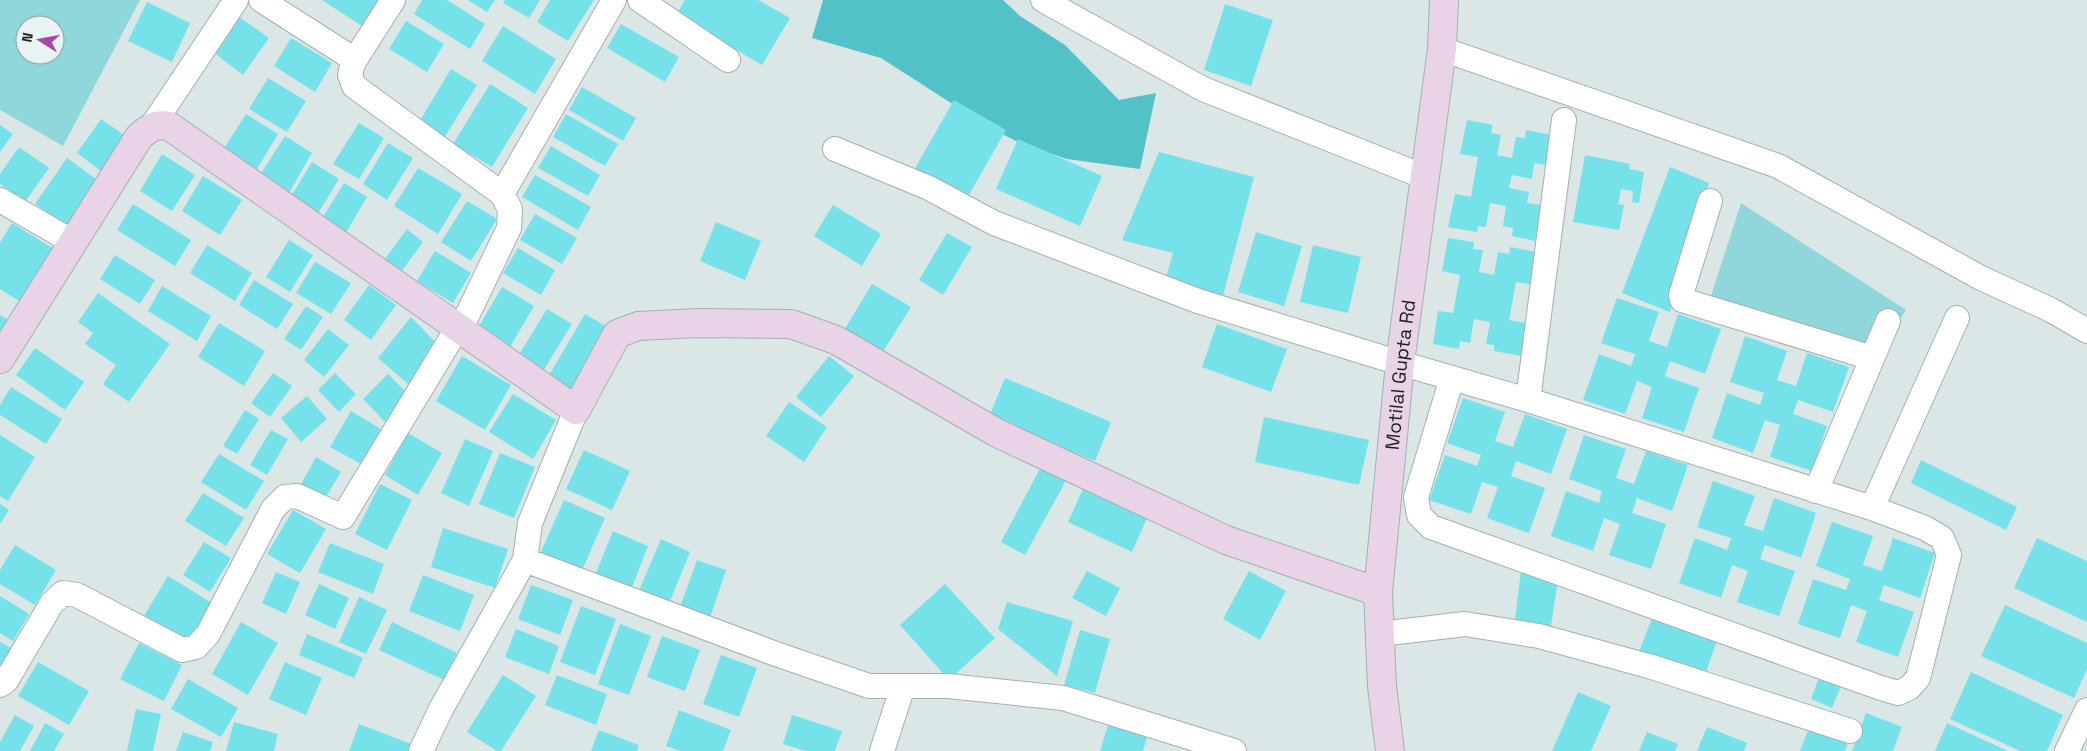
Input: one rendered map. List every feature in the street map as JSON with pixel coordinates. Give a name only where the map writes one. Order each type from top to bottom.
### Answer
[{"type":"street","points":[[0,359],[139,137],[152,126],[236,0]]},
{"type":"street","points":[[261,0],[355,60]]},
{"type":"street","points":[[0,685],[6,681],[52,603],[62,593],[77,595],[182,650],[196,647],[208,634],[273,510],[285,497],[297,496],[343,516],[458,327],[464,322],[509,228],[510,209],[502,194],[354,86],[350,76],[355,60],[393,0]]},
{"type":"street","points":[[502,194],[614,0]]},
{"type":"street","points":[[640,0],[728,60]]},
{"type":"street","points":[[1043,0],[1203,89],[1424,177]]},
{"type":"street","name":"Motilal Gupta Rd","points":[[1390,751],[1382,686],[1378,592],[1400,363],[1442,49],[1444,0]]},
{"type":"street","points":[[1442,49],[1778,166],[1980,278],[2051,310],[2087,331]]},
{"type":"street","points":[[1528,400],[1564,120]]},
{"type":"street","points":[[152,126],[161,124],[169,126],[576,410]]},
{"type":"street","points":[[836,149],[929,188],[994,223],[1198,301],[1528,400],[1872,508],[1925,528],[1942,538],[1949,554],[1918,678],[1909,688],[1898,693],[1431,527],[1419,516],[1416,497],[1452,378]]},
{"type":"street","points":[[0,200],[73,242]]},
{"type":"street","points":[[1710,201],[1680,295],[1682,300],[1872,358]]},
{"type":"street","points":[[1872,508],[1957,318]]},
{"type":"street","points":[[1816,491],[1888,321]]},
{"type":"street","points":[[421,751],[441,709],[525,560],[530,523],[576,410],[618,334],[638,326],[699,323],[791,324],[836,340],[997,434],[1226,540],[1378,592]]},
{"type":"street","points":[[525,560],[776,654],[869,686],[948,686],[1063,698],[1233,751]]},
{"type":"street","points":[[1380,634],[1465,624],[1539,636],[1652,667],[1850,731]]},
{"type":"street","points":[[882,751],[903,686]]},
{"type":"street","points":[[2067,751],[2087,710]]},
{"type":"shaded area","points":[[0,0],[140,0],[63,146],[0,110]]},
{"type":"shaded area","points":[[823,0],[1003,0],[1020,16],[1065,45],[1119,100],[1156,93],[1140,169],[1067,159],[1022,144],[990,128],[881,58],[812,38]]},
{"type":"shaded area","points":[[1741,203],[1906,310],[1869,369],[1707,308]]},
{"type":"building","points":[[322,0],[387,0],[368,30]]},
{"type":"building","points":[[422,0],[447,0],[485,24],[470,49],[414,14]]},
{"type":"building","points":[[468,0],[495,0],[487,12]]},
{"type":"building","points":[[505,0],[540,0],[529,18],[503,3]]},
{"type":"building","points":[[550,0],[594,0],[568,41],[537,22]]},
{"type":"building","points":[[685,0],[758,0],[790,18],[762,65],[676,15]]},
{"type":"building","points":[[147,2],[190,23],[172,62],[128,41]]},
{"type":"building","points":[[1225,4],[1273,20],[1251,86],[1204,70]]},
{"type":"building","points":[[238,16],[269,38],[243,75],[213,52]]},
{"type":"building","points":[[406,21],[444,44],[427,72],[389,49]]},
{"type":"building","points":[[621,24],[679,57],[665,82],[607,48]]},
{"type":"building","points":[[503,26],[556,59],[535,94],[482,61]]},
{"type":"building","points":[[291,38],[332,63],[315,92],[274,66]]},
{"type":"building","points":[[451,69],[477,85],[444,138],[419,122]]},
{"type":"building","points":[[268,78],[306,101],[287,132],[249,109]]},
{"type":"building","points":[[490,84],[528,108],[492,167],[453,144]]},
{"type":"building","points":[[582,87],[636,118],[623,141],[569,110]]},
{"type":"building","points":[[954,100],[1006,130],[966,200],[914,170]]},
{"type":"building","points":[[246,114],[278,134],[254,174],[221,153]]},
{"type":"building","points":[[566,114],[618,144],[605,166],[553,137]]},
{"type":"building","points":[[101,119],[130,139],[105,174],[77,153]]},
{"type":"building","points":[[1467,120],[1493,125],[1491,133],[1501,135],[1497,155],[1512,158],[1516,137],[1525,138],[1526,130],[1552,135],[1546,165],[1534,163],[1532,179],[1512,175],[1509,188],[1529,192],[1527,203],[1542,205],[1535,241],[1512,236],[1513,228],[1503,226],[1506,206],[1490,203],[1486,227],[1478,226],[1477,232],[1448,227],[1455,194],[1471,197],[1478,157],[1460,154]]},
{"type":"building","points":[[359,123],[384,138],[359,179],[333,164]]},
{"type":"building","points":[[0,125],[13,134],[0,152]]},
{"type":"building","points":[[285,136],[312,153],[289,193],[260,175]]},
{"type":"building","points":[[1018,139],[1102,176],[1080,226],[996,189]]},
{"type":"building","points":[[388,143],[413,158],[387,200],[363,184]]},
{"type":"building","points":[[551,146],[600,175],[588,196],[538,168]]},
{"type":"building","points":[[19,147],[49,168],[25,202],[0,184],[0,174]]},
{"type":"building","points":[[1159,152],[1254,177],[1222,300],[1164,285],[1173,253],[1122,240]]},
{"type":"building","points":[[162,154],[195,175],[172,211],[140,191]]},
{"type":"building","points":[[1585,155],[1630,164],[1629,169],[1644,172],[1639,203],[1632,202],[1633,191],[1621,189],[1618,204],[1624,205],[1619,230],[1573,222]]},
{"type":"building","points":[[67,158],[100,182],[68,227],[35,204]]},
{"type":"building","points":[[312,162],[339,179],[314,220],[287,203]]},
{"type":"building","points":[[1670,167],[1709,183],[1670,312],[1622,293]]},
{"type":"building","points":[[418,168],[462,194],[438,234],[394,206]]},
{"type":"building","points":[[535,175],[591,207],[578,230],[522,197]]},
{"type":"building","points":[[203,176],[242,200],[220,235],[182,211]]},
{"type":"building","points":[[344,183],[367,197],[344,236],[320,222]]},
{"type":"building","points":[[467,201],[497,219],[471,261],[441,242]]},
{"type":"building","points":[[133,204],[191,240],[175,266],[117,230]]},
{"type":"building","points":[[833,205],[881,234],[862,266],[814,236]]},
{"type":"building","points":[[535,214],[577,238],[562,264],[520,240]]},
{"type":"building","points":[[716,222],[761,241],[745,280],[700,261]]},
{"type":"building","points":[[12,223],[57,251],[24,304],[0,289],[0,243]]},
{"type":"building","points":[[407,229],[423,242],[398,276],[382,263]]},
{"type":"building","points":[[1256,232],[1302,246],[1284,306],[1238,292]]},
{"type":"building","points":[[947,233],[972,247],[943,295],[919,280]]},
{"type":"building","points":[[1448,238],[1474,242],[1473,249],[1483,250],[1479,272],[1494,275],[1498,252],[1509,254],[1510,247],[1536,252],[1530,284],[1516,282],[1509,320],[1526,323],[1521,356],[1494,351],[1494,345],[1486,344],[1490,322],[1474,319],[1470,343],[1460,341],[1459,349],[1433,344],[1438,311],[1453,313],[1460,275],[1442,271]]},
{"type":"building","points":[[289,240],[313,255],[290,292],[266,277]]},
{"type":"building","points":[[207,245],[252,273],[235,301],[190,273]]},
{"type":"building","points":[[1313,245],[1361,257],[1348,313],[1300,302]]},
{"type":"building","points":[[518,248],[555,270],[541,295],[503,273]]},
{"type":"building","points":[[435,251],[471,273],[453,303],[417,281]]},
{"type":"building","points":[[115,255],[155,280],[140,304],[100,279]]},
{"type":"building","points":[[315,262],[351,283],[331,314],[296,293]]},
{"type":"building","points":[[254,280],[293,304],[277,329],[239,305]]},
{"type":"building","points":[[872,284],[911,307],[881,355],[843,332]]},
{"type":"building","points":[[369,285],[396,305],[371,340],[344,320]]},
{"type":"building","points":[[162,286],[211,316],[197,341],[148,311]]},
{"type":"building","points":[[502,287],[534,306],[510,347],[478,328]]},
{"type":"building","points":[[98,293],[170,344],[129,402],[103,384],[116,365],[85,344],[93,333],[78,322]]},
{"type":"building","points":[[1617,298],[1659,312],[1649,341],[1667,347],[1678,314],[1721,329],[1705,374],[1670,361],[1665,376],[1699,388],[1684,432],[1642,418],[1652,387],[1637,381],[1625,414],[1583,400],[1599,354],[1631,366],[1635,354],[1601,343]]},
{"type":"building","points":[[306,306],[323,317],[301,350],[284,339]]},
{"type":"building","points":[[547,309],[572,324],[542,373],[517,358]]},
{"type":"building","points":[[585,314],[607,327],[571,390],[548,377]]},
{"type":"building","points":[[0,315],[12,322],[0,342]]},
{"type":"building","points":[[411,317],[440,347],[415,390],[378,358]]},
{"type":"building","points":[[219,323],[265,351],[244,386],[198,357]]},
{"type":"building","points":[[1217,324],[1287,349],[1271,392],[1202,367]]},
{"type":"building","points":[[328,329],[349,345],[324,377],[304,360]]},
{"type":"building","points":[[1745,336],[1787,351],[1777,380],[1796,386],[1807,353],[1849,367],[1833,412],[1798,400],[1793,414],[1827,426],[1812,471],[1770,457],[1780,425],[1765,420],[1753,453],[1712,438],[1727,393],[1760,405],[1764,393],[1730,382]]},
{"type":"building","points":[[35,348],[84,382],[65,410],[16,375]]},
{"type":"building","points":[[462,356],[511,385],[485,430],[436,401]]},
{"type":"building","points":[[829,356],[854,376],[821,417],[796,397]]},
{"type":"building","points":[[273,373],[292,386],[270,417],[251,403]]},
{"type":"building","points":[[335,373],[356,394],[339,412],[318,390]]},
{"type":"building","points":[[388,374],[411,397],[385,422],[363,399]]},
{"type":"building","points":[[1005,378],[1111,422],[1095,461],[989,417]]},
{"type":"building","points":[[11,387],[62,419],[46,444],[0,415],[0,405]]},
{"type":"building","points":[[513,394],[556,420],[533,459],[489,432]]},
{"type":"building","points":[[307,396],[327,419],[301,442],[281,418]]},
{"type":"building","points":[[1463,398],[1505,412],[1495,441],[1513,447],[1525,414],[1567,429],[1551,474],[1516,461],[1511,476],[1545,488],[1529,533],[1487,518],[1498,487],[1482,482],[1471,514],[1429,500],[1445,455],[1477,466],[1481,455],[1447,443]]},
{"type":"building","points":[[789,402],[827,427],[804,462],[766,436]]},
{"type":"building","points":[[245,410],[259,419],[237,454],[223,446]]},
{"type":"building","points":[[351,411],[381,429],[361,464],[330,447]]},
{"type":"building","points":[[1264,417],[1369,440],[1359,485],[1255,462]]},
{"type":"building","points":[[271,430],[288,439],[267,475],[250,465]]},
{"type":"building","points":[[408,433],[442,453],[418,495],[385,475]]},
{"type":"building","points":[[0,435],[35,457],[8,501],[0,496]]},
{"type":"building","points":[[1584,435],[1626,449],[1616,478],[1634,484],[1646,451],[1688,465],[1672,511],[1637,498],[1632,513],[1666,524],[1651,569],[1609,555],[1620,524],[1604,518],[1593,551],[1551,536],[1566,491],[1599,503],[1602,491],[1569,479]]},
{"type":"building","points":[[465,439],[493,451],[469,506],[441,493]]},
{"type":"building","points":[[584,450],[630,471],[612,510],[566,489]]},
{"type":"building","points":[[500,453],[535,467],[514,518],[479,504]]},
{"type":"building","points":[[219,454],[264,481],[246,510],[201,482]]},
{"type":"building","points":[[316,457],[341,472],[324,500],[300,486]]},
{"type":"building","points":[[1921,460],[2017,507],[2006,530],[1911,483]]},
{"type":"building","points":[[1043,463],[1068,477],[1025,555],[1001,542]]},
{"type":"building","points":[[1713,481],[1755,496],[1744,525],[1763,531],[1774,498],[1816,513],[1801,558],[1765,545],[1760,559],[1795,571],[1779,616],[1737,602],[1748,571],[1732,565],[1721,598],[1679,583],[1695,538],[1727,550],[1731,538],[1697,527]]},
{"type":"building","points":[[380,484],[412,500],[387,550],[355,534]]},
{"type":"building","points":[[1083,489],[1147,518],[1132,552],[1068,522]]},
{"type":"building","points":[[203,493],[244,518],[226,546],[185,521]]},
{"type":"building","points":[[564,500],[605,518],[580,575],[539,556]]},
{"type":"building","points":[[0,504],[9,510],[0,524]]},
{"type":"building","points":[[293,510],[326,529],[300,573],[267,554]]},
{"type":"building","points":[[1832,522],[1873,536],[1863,565],[1882,571],[1893,538],[1935,553],[1920,598],[1884,585],[1879,600],[1914,612],[1898,657],[1856,642],[1867,611],[1851,605],[1840,638],[1798,624],[1813,579],[1846,590],[1850,579],[1816,566]]},
{"type":"building","points":[[443,528],[508,549],[495,588],[431,567]]},
{"type":"building","points":[[613,531],[648,546],[631,590],[595,575]]},
{"type":"building","points":[[2037,538],[2087,561],[2087,622],[2014,588]]},
{"type":"building","points":[[661,539],[690,552],[668,606],[638,593]]},
{"type":"building","points":[[204,542],[231,558],[210,592],[183,575]]},
{"type":"building","points":[[330,543],[384,564],[373,594],[318,572]]},
{"type":"building","points":[[15,545],[56,570],[35,605],[0,584],[0,570]]},
{"type":"building","points":[[697,560],[726,570],[710,618],[680,607]]},
{"type":"building","points":[[1521,570],[1558,580],[1551,626],[1515,620]]},
{"type":"building","points":[[1087,571],[1120,588],[1106,616],[1072,598]]},
{"type":"building","points":[[1249,571],[1286,591],[1260,640],[1223,619]]},
{"type":"building","points":[[276,572],[300,582],[286,614],[262,603]]},
{"type":"building","points":[[423,575],[474,595],[460,631],[409,611]]},
{"type":"building","points":[[168,576],[212,603],[187,643],[144,616]]},
{"type":"building","points":[[319,584],[349,598],[335,629],[305,615]]},
{"type":"building","points":[[945,584],[995,638],[949,680],[900,625]]},
{"type":"building","points":[[531,585],[573,600],[560,635],[518,619]]},
{"type":"building","points":[[0,596],[29,614],[13,641],[0,633]]},
{"type":"building","points":[[359,597],[387,610],[366,654],[339,642]]},
{"type":"building","points":[[1007,602],[1073,621],[1057,676],[998,629]]},
{"type":"building","points":[[2005,605],[2087,643],[2087,669],[2074,698],[1981,656]]},
{"type":"building","points":[[581,606],[616,619],[595,675],[560,662]]},
{"type":"building","points":[[1652,618],[1717,641],[1705,675],[1639,652]]},
{"type":"building","points":[[241,622],[278,643],[248,695],[212,674]]},
{"type":"building","points":[[392,622],[457,653],[444,680],[379,650]]},
{"type":"building","points":[[620,624],[651,636],[629,695],[598,684]]},
{"type":"building","points":[[516,629],[559,646],[549,674],[505,657]]},
{"type":"building","points":[[1080,630],[1110,639],[1095,693],[1064,685]]},
{"type":"building","points":[[307,634],[363,658],[354,678],[299,655]]},
{"type":"building","points":[[662,636],[700,650],[685,691],[647,677]]},
{"type":"building","points":[[0,642],[13,649],[0,671]]},
{"type":"building","points":[[139,643],[182,665],[164,701],[120,679]]},
{"type":"building","points":[[721,655],[757,668],[739,717],[703,704]]},
{"type":"building","points":[[38,662],[89,691],[69,725],[18,696]]},
{"type":"building","points":[[285,662],[322,678],[306,715],[269,699]]},
{"type":"building","points":[[1971,672],[2063,715],[2047,751],[2020,751],[1950,719]]},
{"type":"building","points":[[503,675],[536,696],[501,751],[497,751],[467,732]]},
{"type":"building","points":[[557,675],[607,694],[596,725],[545,705]]},
{"type":"building","points":[[1820,675],[1842,684],[1832,708],[1811,699]]},
{"type":"building","points":[[188,679],[238,708],[221,737],[171,709]]},
{"type":"building","points":[[1578,692],[1611,706],[1591,751],[1552,751]]},
{"type":"building","points":[[136,709],[161,714],[153,751],[127,751]]},
{"type":"building","points":[[679,710],[731,730],[723,751],[680,751],[666,746]]},
{"type":"building","points":[[1866,713],[1902,727],[1893,751],[1852,751]]},
{"type":"building","points":[[15,715],[34,726],[20,751],[0,751],[0,742]]},
{"type":"building","points":[[792,715],[842,731],[835,751],[805,751],[783,744]]},
{"type":"building","points":[[234,722],[278,734],[274,751],[226,751]]},
{"type":"building","points":[[45,723],[64,734],[54,751],[30,751]]},
{"type":"building","points":[[1947,723],[2008,751],[1935,751]]},
{"type":"building","points":[[359,724],[411,744],[408,751],[349,751]]},
{"type":"building","points":[[1108,725],[1147,736],[1143,751],[1100,751]]},
{"type":"building","points":[[1707,727],[1747,743],[1744,751],[1697,751]]},
{"type":"building","points":[[1809,728],[1848,743],[1845,751],[1800,751]]},
{"type":"building","points":[[599,730],[639,745],[637,751],[591,751]]},
{"type":"building","points":[[183,732],[213,742],[210,751],[176,751]]},
{"type":"building","points":[[1647,732],[1678,744],[1675,751],[1639,751]]}]
